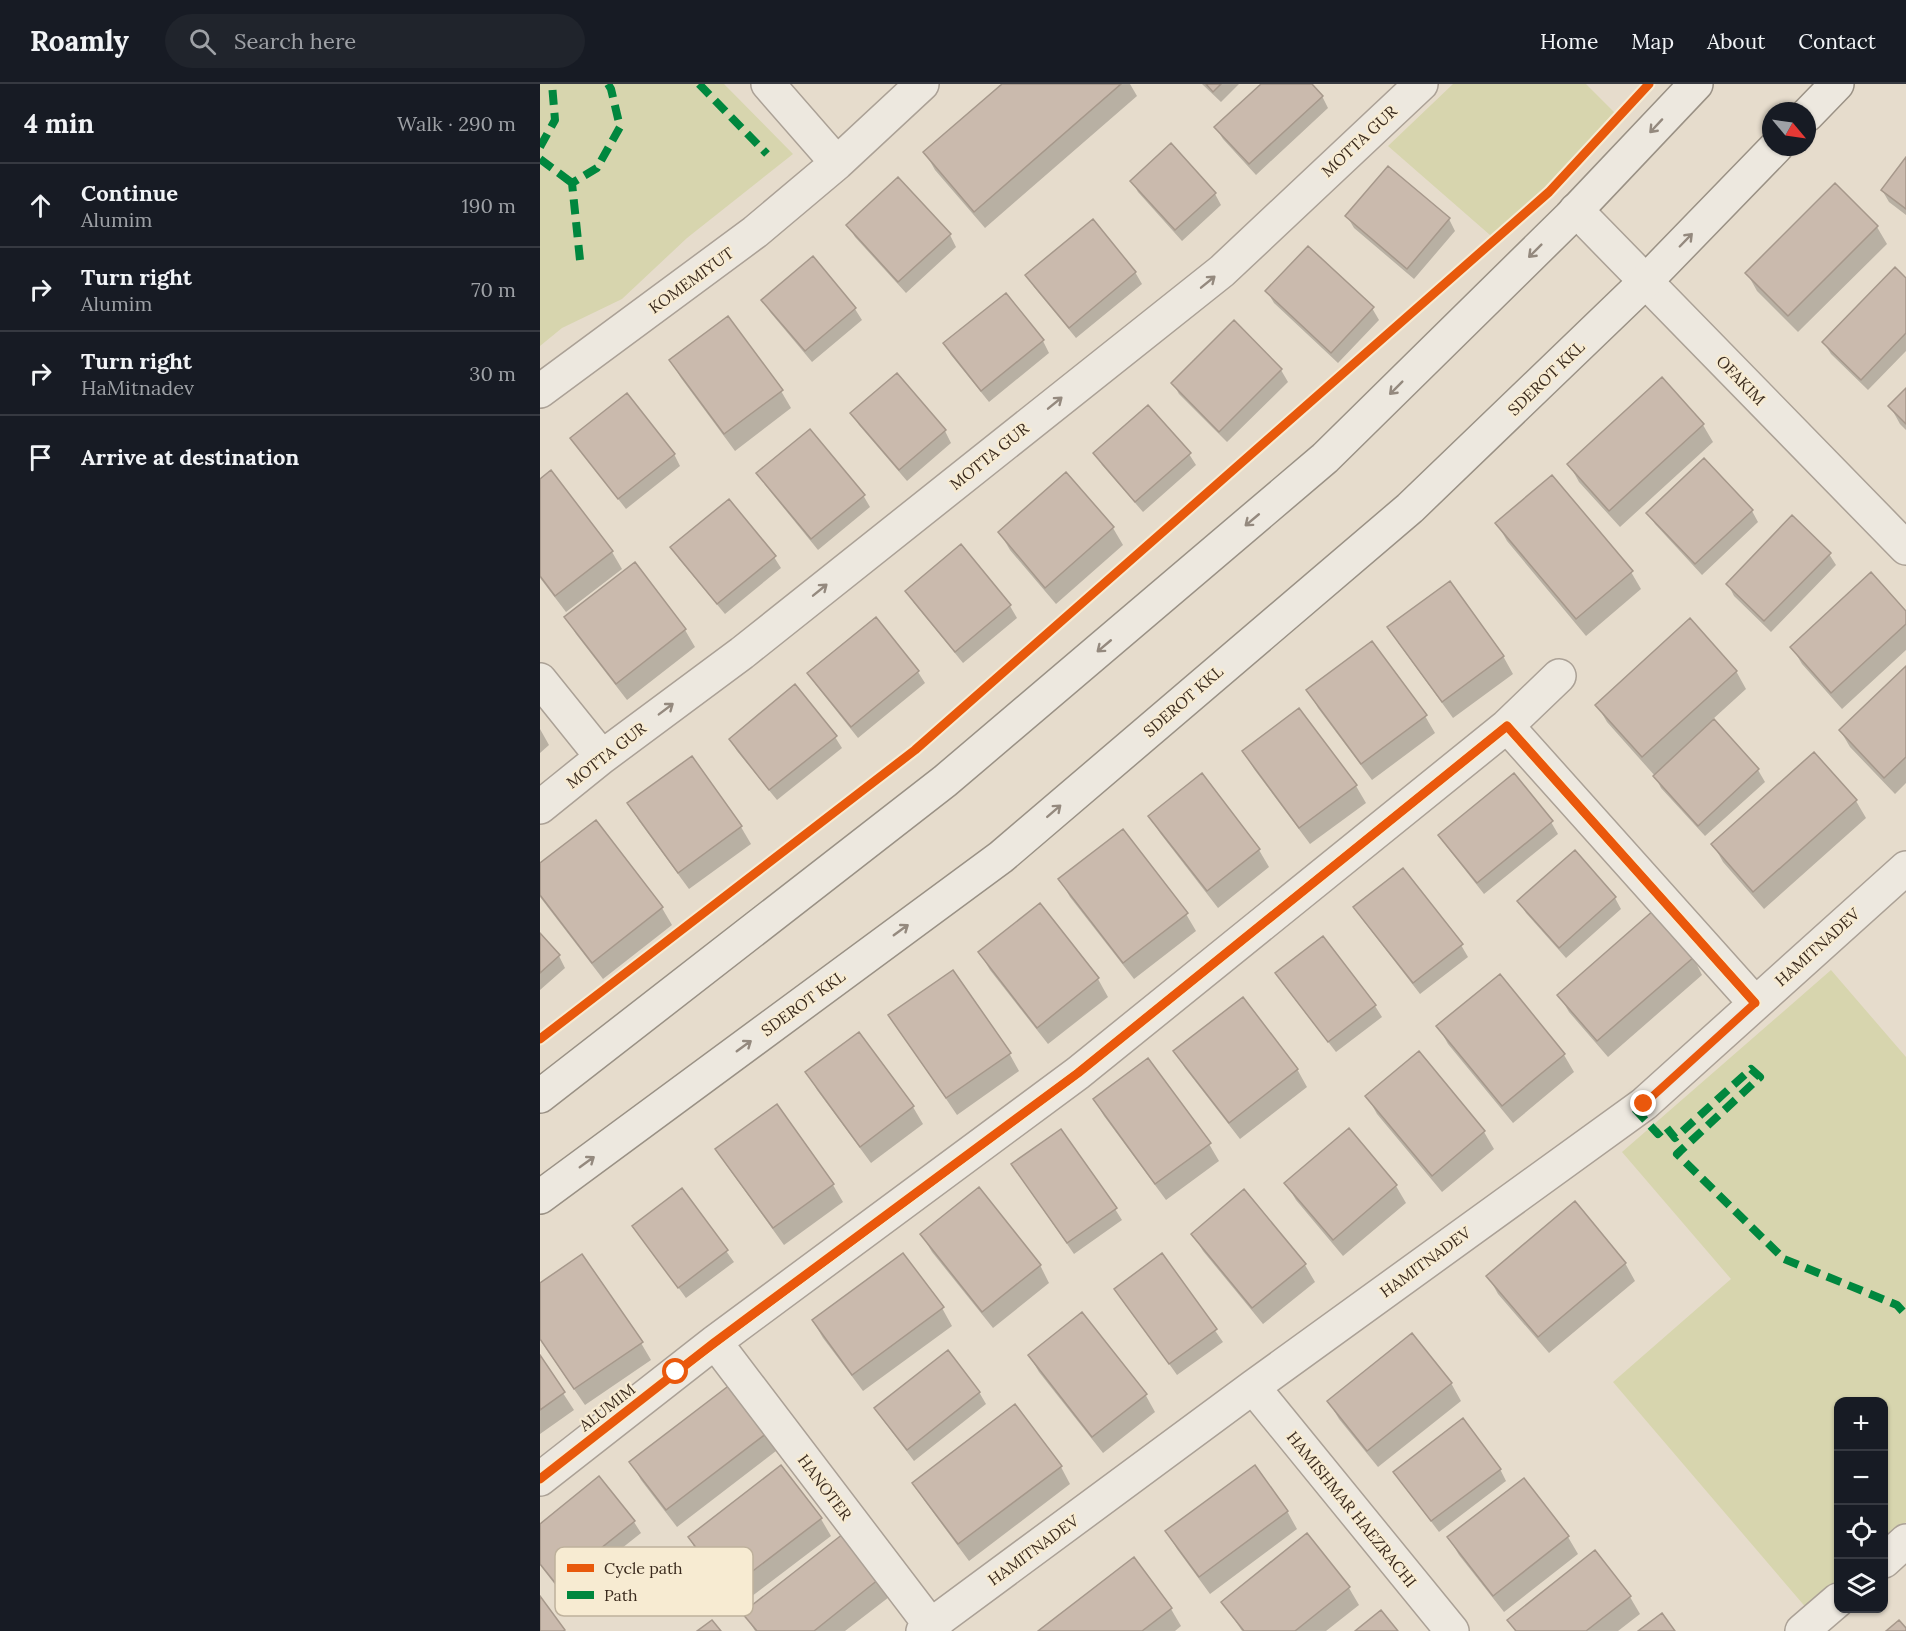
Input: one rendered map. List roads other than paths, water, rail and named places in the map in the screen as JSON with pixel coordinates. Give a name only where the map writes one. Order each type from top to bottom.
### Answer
[{"type":"street","points":[[768,84],[837,163]]},
{"type":"street","name":"KOMEMIYUT","points":[[540,391],[755,232],[837,163],[922,84]]},
{"type":"street","name":"MOTTA GUR","points":[[540,807],[602,756],[742,653],[1222,271],[1421,84]]},
{"type":"street","points":[[540,1096],[945,781],[1316,466],[1576,210],[1696,84]]},
{"type":"street","points":[[1816,106],[1837,84]]},
{"type":"street","name":"SDEROT KKL","points":[[540,1197],[1001,857],[1410,508],[1645,282],[1767,156]]},
{"type":"street","name":"OFAKIM","points":[[1576,210],[1906,548]]},
{"type":"street","name":"ALUMIM","points":[[540,1479],[715,1342],[1078,1073],[1507,726],[1559,676]]},
{"type":"street","points":[[540,680],[602,756]]},
{"type":"street","points":[[1507,726],[1755,1003]]},
{"type":"street","name":"HAMITNADEV","points":[[930,1629],[1253,1387],[1644,1104],[1906,868]]},
{"type":"street","name":"HANOTER","points":[[715,1342],[930,1629]]},
{"type":"street","name":"HAMISHMAR HAEZRACHI","points":[[1253,1387],[1452,1631]]},
{"type":"street","points":[[1886,1559],[1906,1541]]},
{"type":"street","points":[[1802,1631],[1834,1604]]}]
